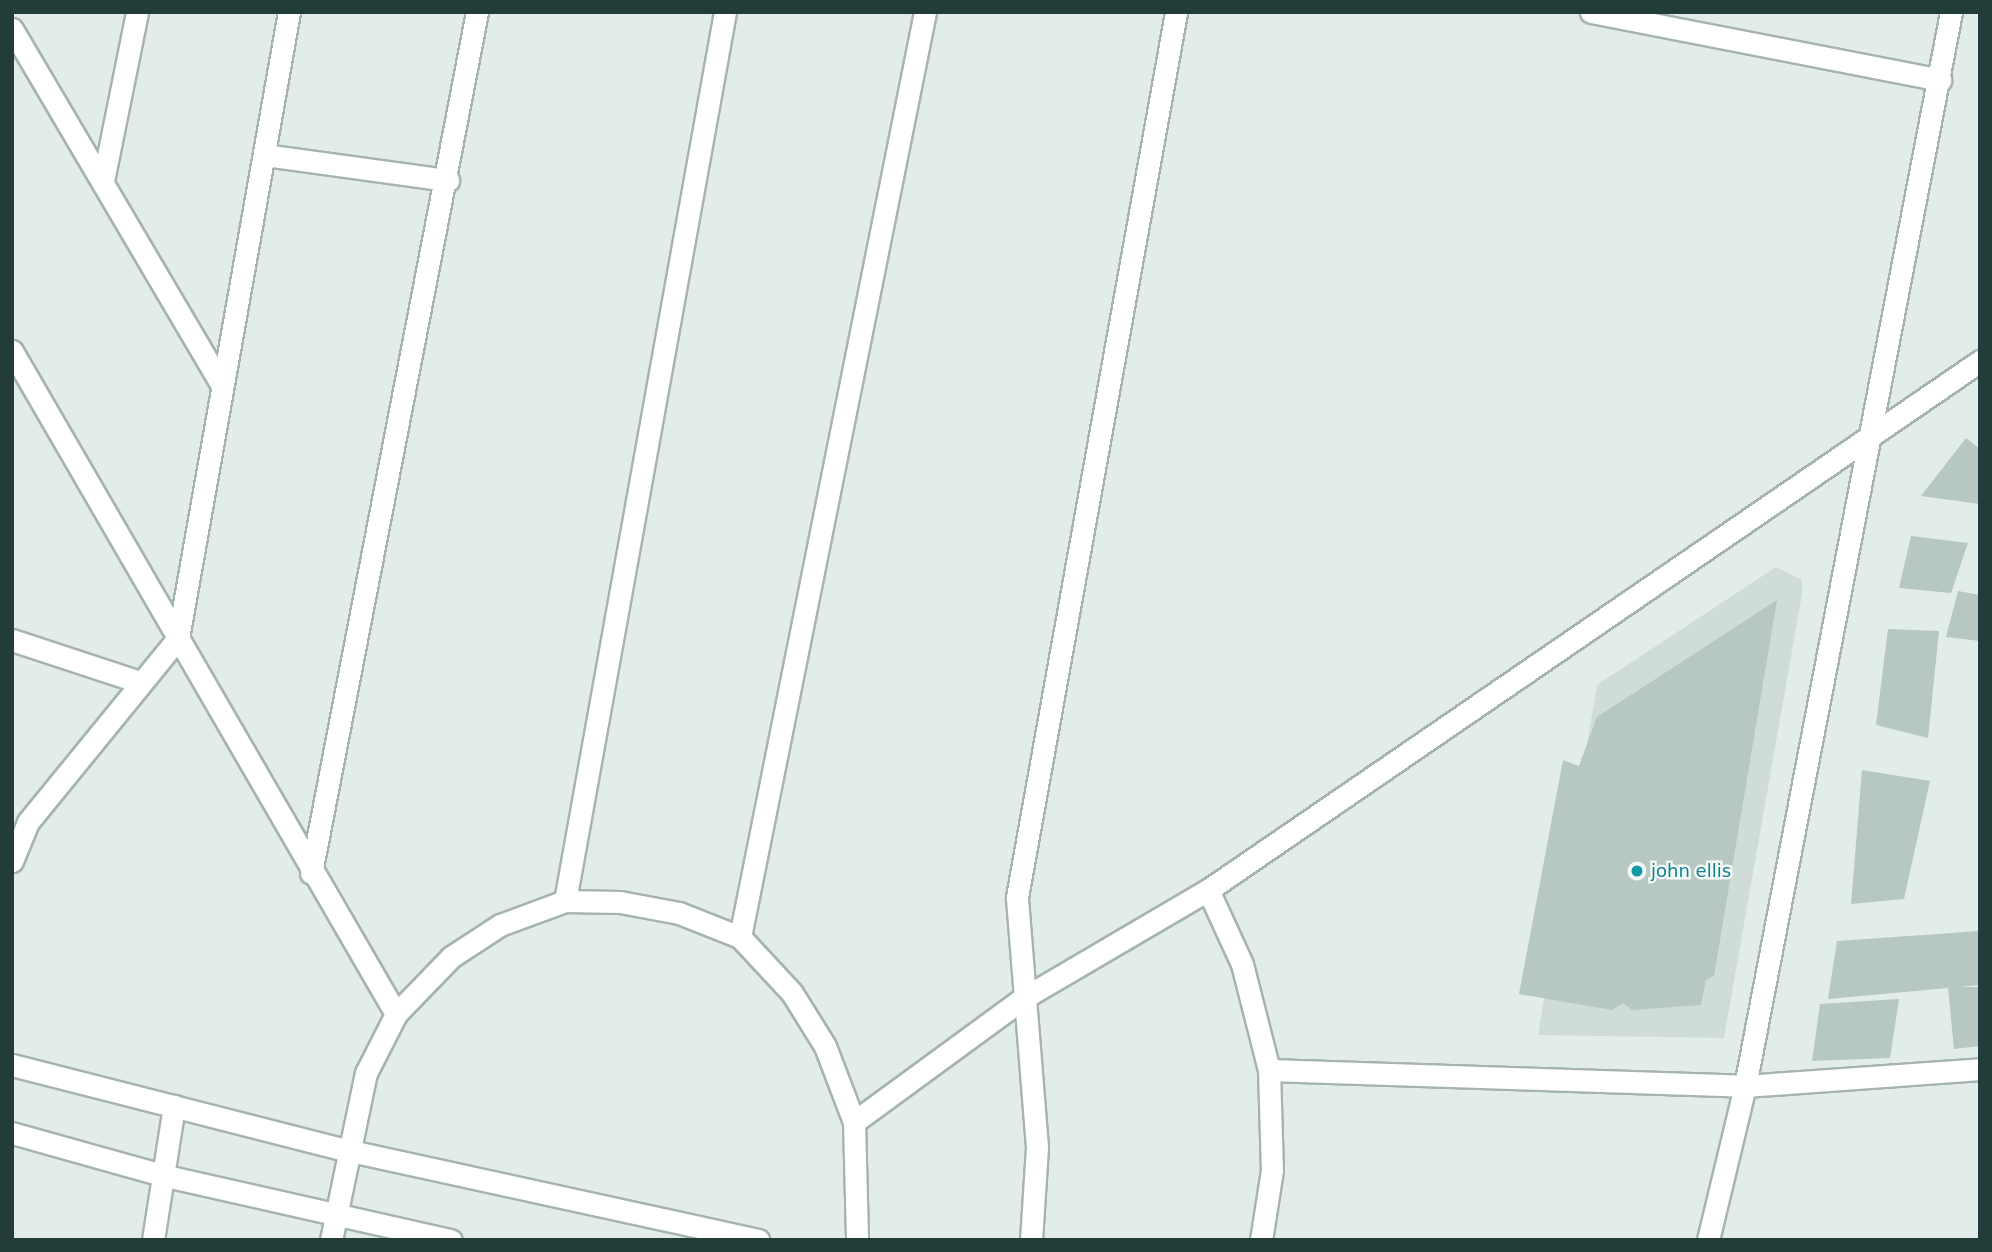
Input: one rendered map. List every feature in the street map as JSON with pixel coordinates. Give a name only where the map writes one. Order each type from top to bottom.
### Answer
[{"type":"street","points":[[103,181],[137,12]]},
{"type":"street","points":[[12,862],[20,820],[137,681],[178,638],[289,12]]},
{"type":"street","points":[[311,873],[448,180],[477,12]]},
{"type":"street","points":[[565,901],[725,12]]},
{"type":"street","points":[[740,937],[925,12]]},
{"type":"street","points":[[1031,1240],[1037,1147],[1022,999],[1017,897],[1176,12]]},
{"type":"street","points":[[1591,12],[1940,80]]},
{"type":"street","points":[[1708,1240],[1745,1086],[1873,431],[1951,12]]},
{"type":"street","points":[[13,31],[222,385]]},
{"type":"street","points":[[265,155],[448,180]]},
{"type":"street","points":[[12,351],[311,873],[396,1014]]},
{"type":"street","points":[[854,1122],[1022,999],[1208,890],[1873,431],[1980,361]]},
{"type":"street","points":[[12,640],[137,681]]},
{"type":"street","points":[[1208,890],[1242,964],[1269,1070],[1272,1170],[1261,1240]]},
{"type":"street","points":[[331,1240],[346,1150],[366,1073],[396,1014],[471,944],[500,925],[565,901],[620,902],[678,913],[740,937],[792,993],[825,1046],[854,1122],[858,1240]]},
{"type":"street","points":[[12,1065],[346,1150],[758,1240]]},
{"type":"street","points":[[1269,1070],[1745,1086],[1980,1069]]},
{"type":"street","points":[[153,1240],[166,1176],[174,1106]]},
{"type":"street","points":[[12,1133],[166,1176],[335,1217],[451,1240]]},
{"type":"shaded area","name":"john ellis","points":[[1776,567],[1802,580],[1802,594],[1724,1038],[1538,1035],[1597,685]]},
{"type":"building","points":[[1966,438],[1980,449],[1980,504],[1921,496]]},
{"type":"building","points":[[1911,536],[1968,543],[1951,593],[1899,588]]},
{"type":"building","points":[[1958,591],[1980,595],[1980,641],[1946,637]]},
{"type":"building","name":"john ellis","points":[[1777,600],[1714,976],[1706,980],[1701,1005],[1632,1010],[1623,1003],[1612,1010],[1519,994],[1563,760],[1579,766],[1597,717]]},
{"type":"building","points":[[1888,629],[1939,631],[1928,738],[1876,725]]},
{"type":"building","points":[[1862,770],[1930,781],[1904,899],[1851,904]]},
{"type":"building","points":[[1980,931],[1980,985],[1959,987],[1980,987],[1980,1046],[1954,1049],[1948,988],[1828,999],[1837,941]]},
{"type":"building","points":[[1899,999],[1890,1058],[1812,1061],[1820,1004]]},
{"type":"place","name":"john ellis","points":[[1637,871]]}]
